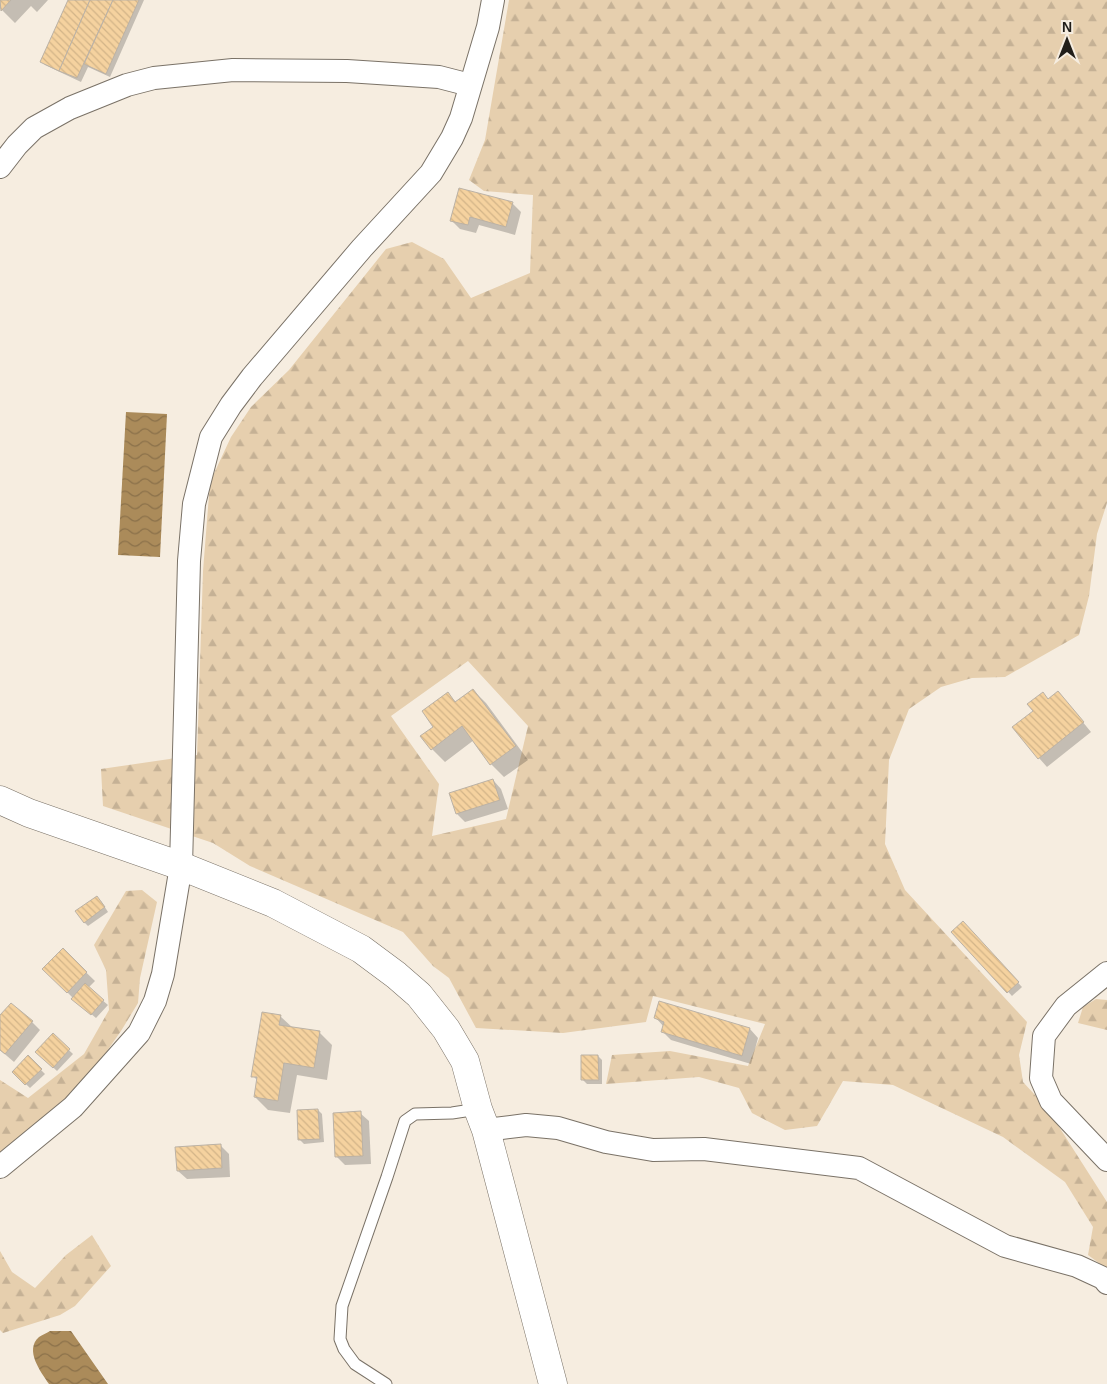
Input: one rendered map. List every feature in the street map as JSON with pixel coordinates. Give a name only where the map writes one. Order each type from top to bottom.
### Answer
[{"type":"street","points":[[0,1167],[72,1107],[139,1033],[155,1001],[162,974],[181,866],[189,561],[194,504],[211,437],[231,405],[252,377],[362,248],[431,173],[452,138],[461,118],[488,26],[493,0]]},
{"type":"street","points":[[0,167],[17,145],[34,128],[70,108],[127,86],[154,78],[233,70],[347,70],[439,77],[470,86]]},
{"type":"street","points":[[0,800],[29,814],[181,866],[273,903],[361,949],[419,995],[446,1029],[465,1061],[553,1384]]},
{"type":"street","points":[[1107,973],[1066,1006],[1044,1036],[1041,1078],[1051,1101],[1107,1160]]},
{"type":"street","points":[[482,1120],[558,1128],[606,1142],[654,1150],[704,1149],[858,1168],[1005,1246],[1077,1266],[1102,1278],[1107,1283]]},
{"type":"lane","points":[[386,1384],[355,1364],[344,1349],[340,1339],[342,1306],[405,1120],[415,1114],[452,1113],[482,1120]]},
{"type":"green space","points":[[509,0],[1107,0],[1107,503],[1097,534],[1089,596],[1079,635],[1005,677],[972,678],[941,687],[909,709],[889,760],[885,844],[905,890],[1027,1022],[1019,1055],[1023,1082],[1047,1108],[1107,1202],[1107,1269],[1088,1255],[1093,1227],[1065,1182],[1003,1137],[893,1085],[843,1081],[817,1126],[785,1130],[752,1113],[739,1088],[699,1077],[606,1084],[612,1055],[670,1051],[748,1066],[765,1024],[653,996],[646,1022],[563,1033],[476,1028],[449,978],[433,966],[403,932],[250,866],[213,843],[103,806],[101,769],[197,755],[203,571],[210,482],[231,437],[251,407],[289,370],[386,249],[412,242],[444,259],[471,298],[530,273],[533,195],[484,191],[469,180],[485,140]],"holes":[[[468,661],[528,726],[506,819],[432,836],[439,784],[391,716]]]},
{"type":"green space","points":[[142,890],[157,902],[140,978],[138,1003],[79,1091],[0,1155],[0,1080],[28,1098],[84,1054],[109,1010],[106,970],[94,945],[126,891]]},
{"type":"green space","points":[[1096,999],[1107,1000],[1107,1030],[1078,1023],[1083,1007]]},
{"type":"green space","points":[[92,1235],[111,1266],[75,1306],[60,1315],[3,1333],[0,1330],[0,1251],[12,1272],[35,1288],[66,1255]]},
{"type":"water","points":[[126,412],[167,414],[160,557],[118,555]]},
{"type":"water","points":[[50,1331],[71,1331],[108,1384],[49,1384],[35,1361],[33,1348],[39,1337]]},
{"type":"building","points":[[0,0],[11,0],[1,11]]},
{"type":"building","points":[[68,0],[90,0],[59,71],[40,62]]},
{"type":"building","points":[[90,0],[113,0],[77,78],[59,71]]},
{"type":"building","points":[[113,0],[139,0],[106,74],[84,64]]},
{"type":"building","points":[[459,188],[513,202],[506,227],[470,217],[468,225],[450,221]]},
{"type":"building","points":[[473,689],[516,746],[490,765],[462,726],[431,750],[420,736],[433,727],[422,711],[448,692],[455,702]]},
{"type":"building","points":[[1058,691],[1084,722],[1038,759],[1012,727],[1033,711],[1027,704],[1043,692],[1048,699]]},
{"type":"building","points":[[493,779],[500,800],[456,814],[449,793]]},
{"type":"building","points":[[97,896],[105,907],[84,923],[75,911]]},
{"type":"building","points":[[963,921],[1019,982],[1007,993],[951,932]]},
{"type":"building","points":[[63,948],[87,972],[67,993],[42,969]]},
{"type":"building","points":[[85,983],[104,1000],[91,1015],[71,999]]},
{"type":"building","points":[[659,1001],[750,1028],[742,1056],[661,1032],[664,1022],[654,1018]]},
{"type":"building","points":[[11,1003],[33,1021],[5,1054],[0,1050],[0,1015]]},
{"type":"building","points":[[262,1012],[281,1015],[279,1025],[320,1031],[314,1068],[284,1063],[278,1101],[254,1097],[257,1077],[251,1077]]},
{"type":"building","points":[[53,1033],[70,1049],[53,1068],[35,1052]]},
{"type":"building","points":[[28,1055],[42,1069],[25,1085],[12,1072]]},
{"type":"building","points":[[581,1055],[598,1055],[599,1080],[581,1080]]},
{"type":"building","points":[[318,1109],[320,1139],[298,1140],[297,1110]]},
{"type":"building","points":[[361,1111],[363,1156],[335,1157],[333,1113]]},
{"type":"building","points":[[221,1144],[222,1168],[177,1171],[175,1147]]}]
